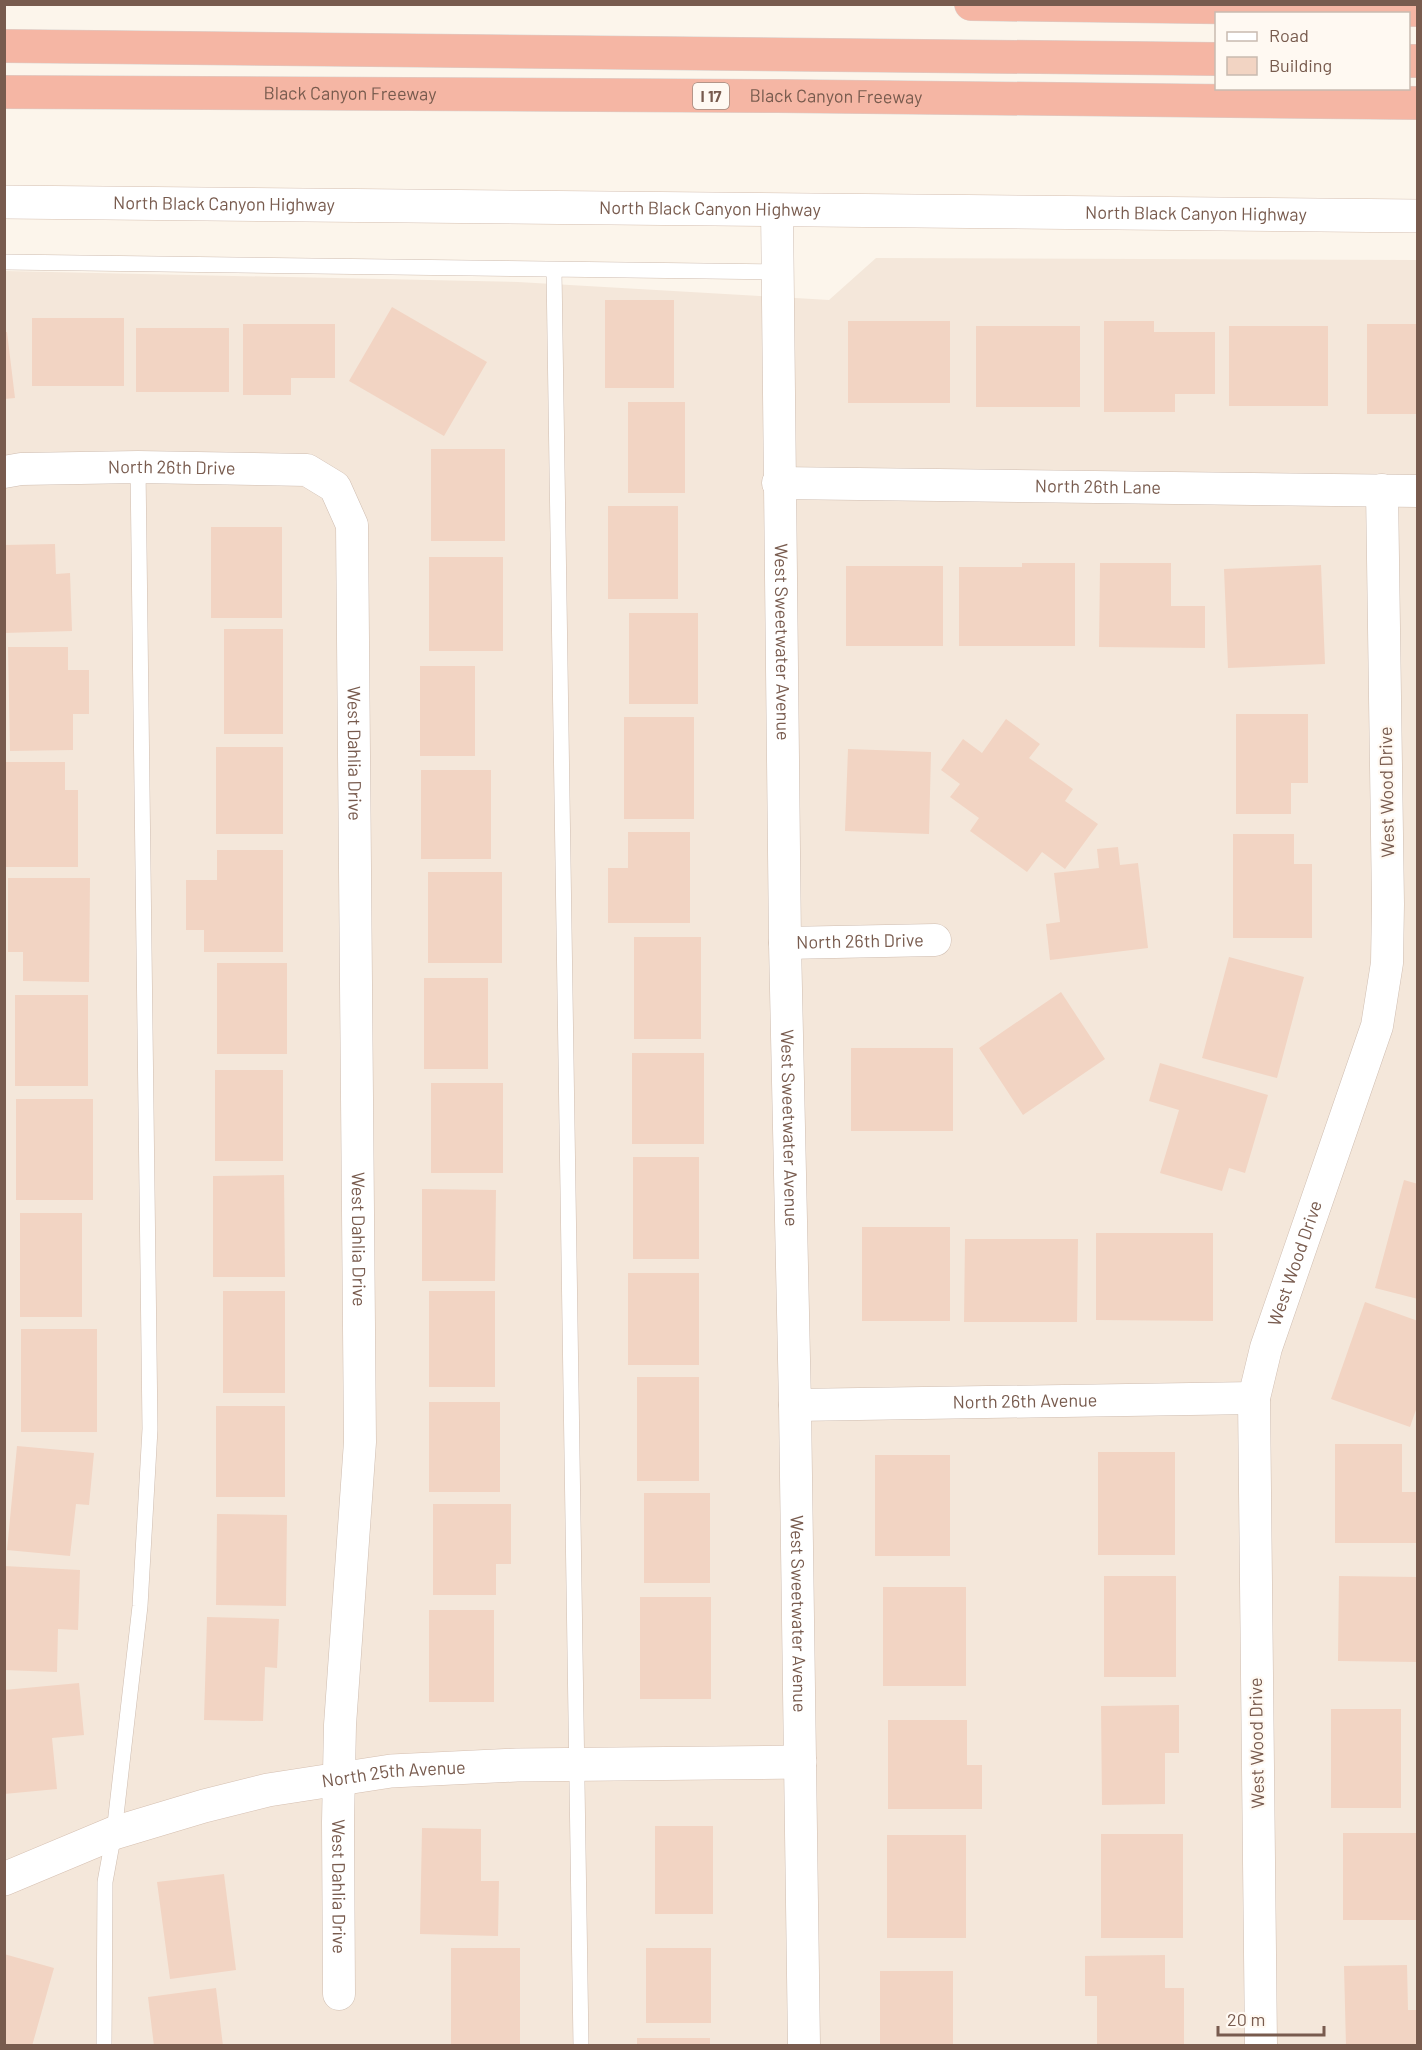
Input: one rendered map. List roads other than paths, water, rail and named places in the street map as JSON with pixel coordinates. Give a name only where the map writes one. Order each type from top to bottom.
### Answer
[{"type":"highway","points":[[971,4],[1418,10]]},
{"type":"highway","points":[[4,46],[1215,59]]},
{"type":"highway","name":"Black Canyon Freeway","points":[[4,92],[800,96],[1418,103]]},
{"type":"main road","name":"North Black Canyon Highway","points":[[4,202],[1418,216]]},
{"type":"main road","name":"North 25th Avenue","points":[[4,1879],[114,1833],[204,1806],[268,1790],[391,1771],[517,1765],[800,1762]]},
{"type":"street","name":"West Sweetwater Avenue","points":[[777,210],[778,483],[804,2046]]},
{"type":"street","name":"North 26th Drive","points":[[4,472],[21,469],[138,467],[308,470],[335,487]]},
{"type":"street","name":"North 26th Lane","points":[[778,483],[1418,491]]},
{"type":"street","name":"West Dahlia Drive","points":[[335,487],[352,525],[360,1442],[340,1715],[339,1994]]},
{"type":"street","name":"West Wood Drive","points":[[1261,2046],[1254,1398],[1266,1347],[1377,1026],[1387,963],[1382,490]]},
{"type":"street","name":"North 26th Drive","points":[[785,943],[935,940]]},
{"type":"street","name":"North 26th Avenue","points":[[795,1405],[1254,1398]]},
{"type":"lane","points":[[4,262],[776,272]]},
{"type":"lane","points":[[554,270],[581,2046]]},
{"type":"lane","points":[[104,2046],[105,1882],[114,1833],[140,1606],[150,1429],[138,467]]}]
